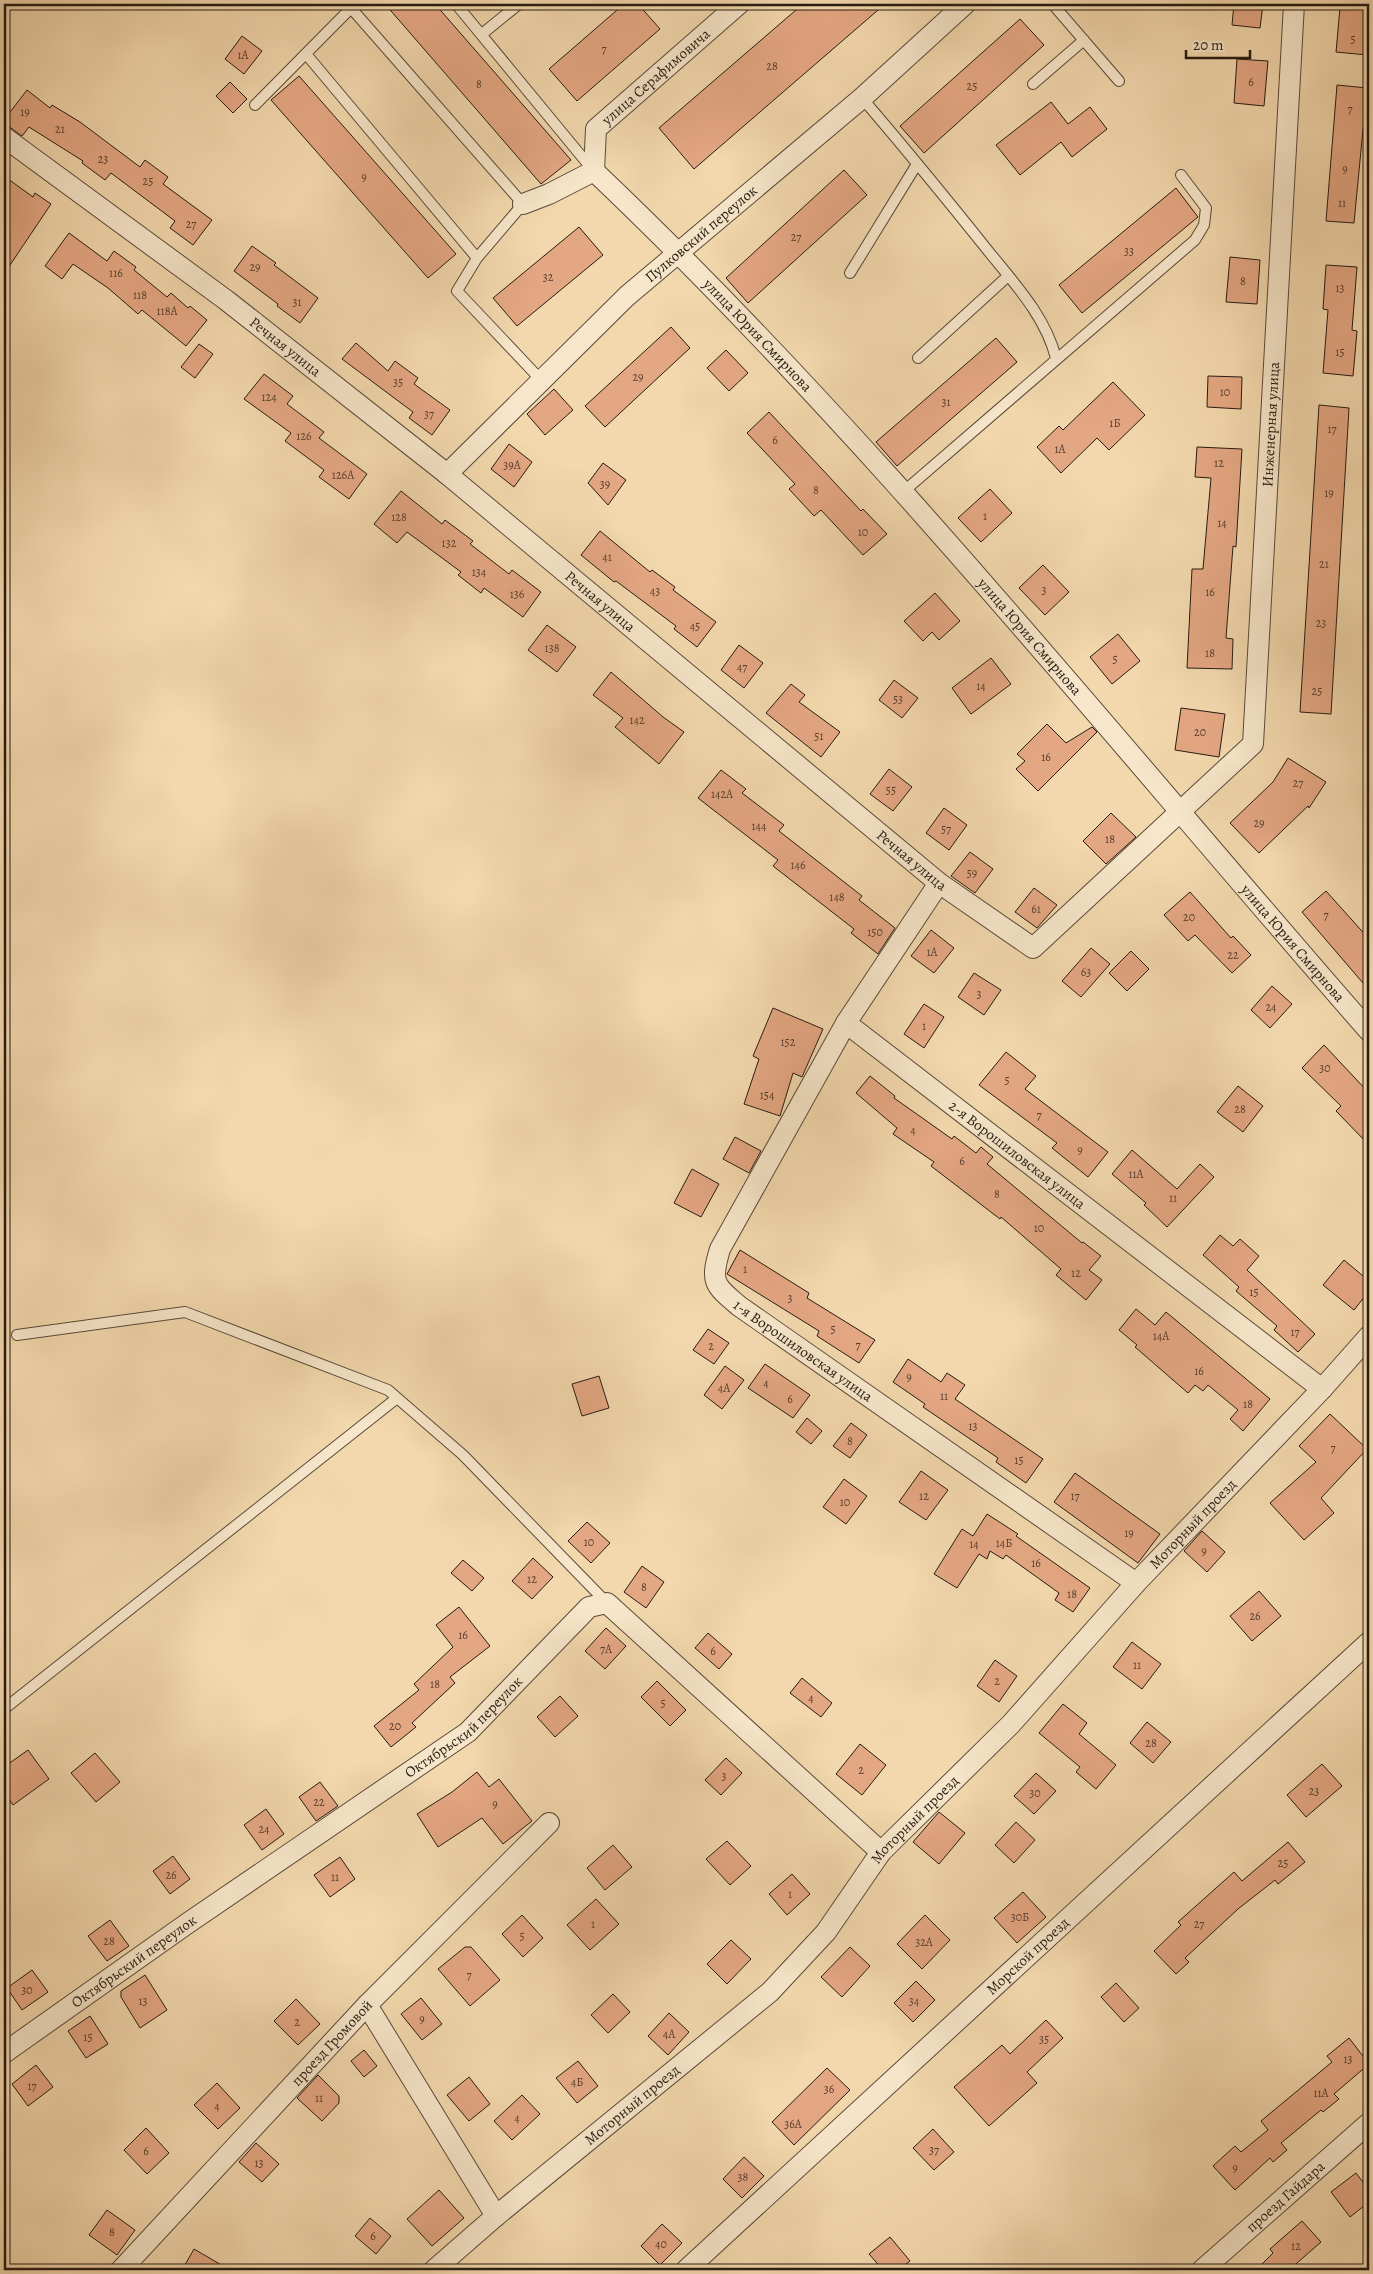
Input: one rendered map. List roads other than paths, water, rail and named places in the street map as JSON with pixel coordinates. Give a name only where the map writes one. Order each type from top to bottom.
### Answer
[{"type":"street","name":"улица Серафимовича","points":[[594,171],[596,129],[739,4]]},
{"type":"street","name":"Пулковский переулок","points":[[447,474],[627,296],[862,98],[965,4]]},
{"type":"street","name":"Инженерная улица","points":[[1181,813],[1253,744],[1294,4]]},
{"type":"street","name":"Речная улица","points":[[4,137],[226,300],[447,474],[939,883],[1033,948],[1181,813]]},
{"type":"street","points":[[523,204],[549,194],[594,171]]},
{"type":"street","name":"улица Юрия Смирнова","points":[[594,171],[679,252],[903,492],[1369,1031]]},
{"type":"street","points":[[846,1023],[939,883]]},
{"type":"street","name":"2-я Ворошиловская улица","points":[[846,1023],[1322,1389]]},
{"type":"street","name":"1-я Ворошиловская улица","points":[[846,1023],[720,1250],[713,1272],[719,1289],[739,1306],[1136,1583]]},
{"type":"street","name":"Моторный проезд","points":[[434,2270],[496,2216],[770,1992],[826,1932],[881,1852],[1011,1724],[1136,1583],[1322,1389],[1369,1336]]},
{"type":"street","points":[[607,1603],[881,1852]]},
{"type":"street","name":"Октябрьский переулок","points":[[4,2054],[188,1923],[468,1732],[589,1607],[607,1603]]},
{"type":"street","name":"Морской проезд","points":[[686,2270],[1369,1642]]},
{"type":"street","name":"проезд Громовой","points":[[124,2269],[367,2005],[549,1823]]},
{"type":"street","points":[[367,2005],[496,2216]]},
{"type":"street","name":"проезд Гайдара","points":[[1202,2270],[1369,2123]]},
{"type":"lane","points":[[456,4],[594,171]]},
{"type":"lane","points":[[482,34],[519,4]]},
{"type":"lane","points":[[1055,4],[1056,8],[1119,81]]},
{"type":"lane","points":[[255,105],[354,6],[523,204],[477,258],[457,291],[541,380]]},
{"type":"lane","points":[[1033,84],[1084,40]]},
{"type":"lane","points":[[306,54],[477,258]]},
{"type":"lane","points":[[862,98],[918,164],[1038,314],[1052,341],[1056,358]]},
{"type":"lane","points":[[850,273],[918,164]]},
{"type":"lane","points":[[903,492],[1056,358],[1196,240],[1204,225],[1206,208],[1181,175]]},
{"type":"lane","points":[[918,358],[1008,276]]},
{"type":"lane","points":[[17,1335],[185,1312],[388,1390],[463,1455],[607,1603]]},
{"type":"lane","points":[[4,1709],[397,1398]]}]
